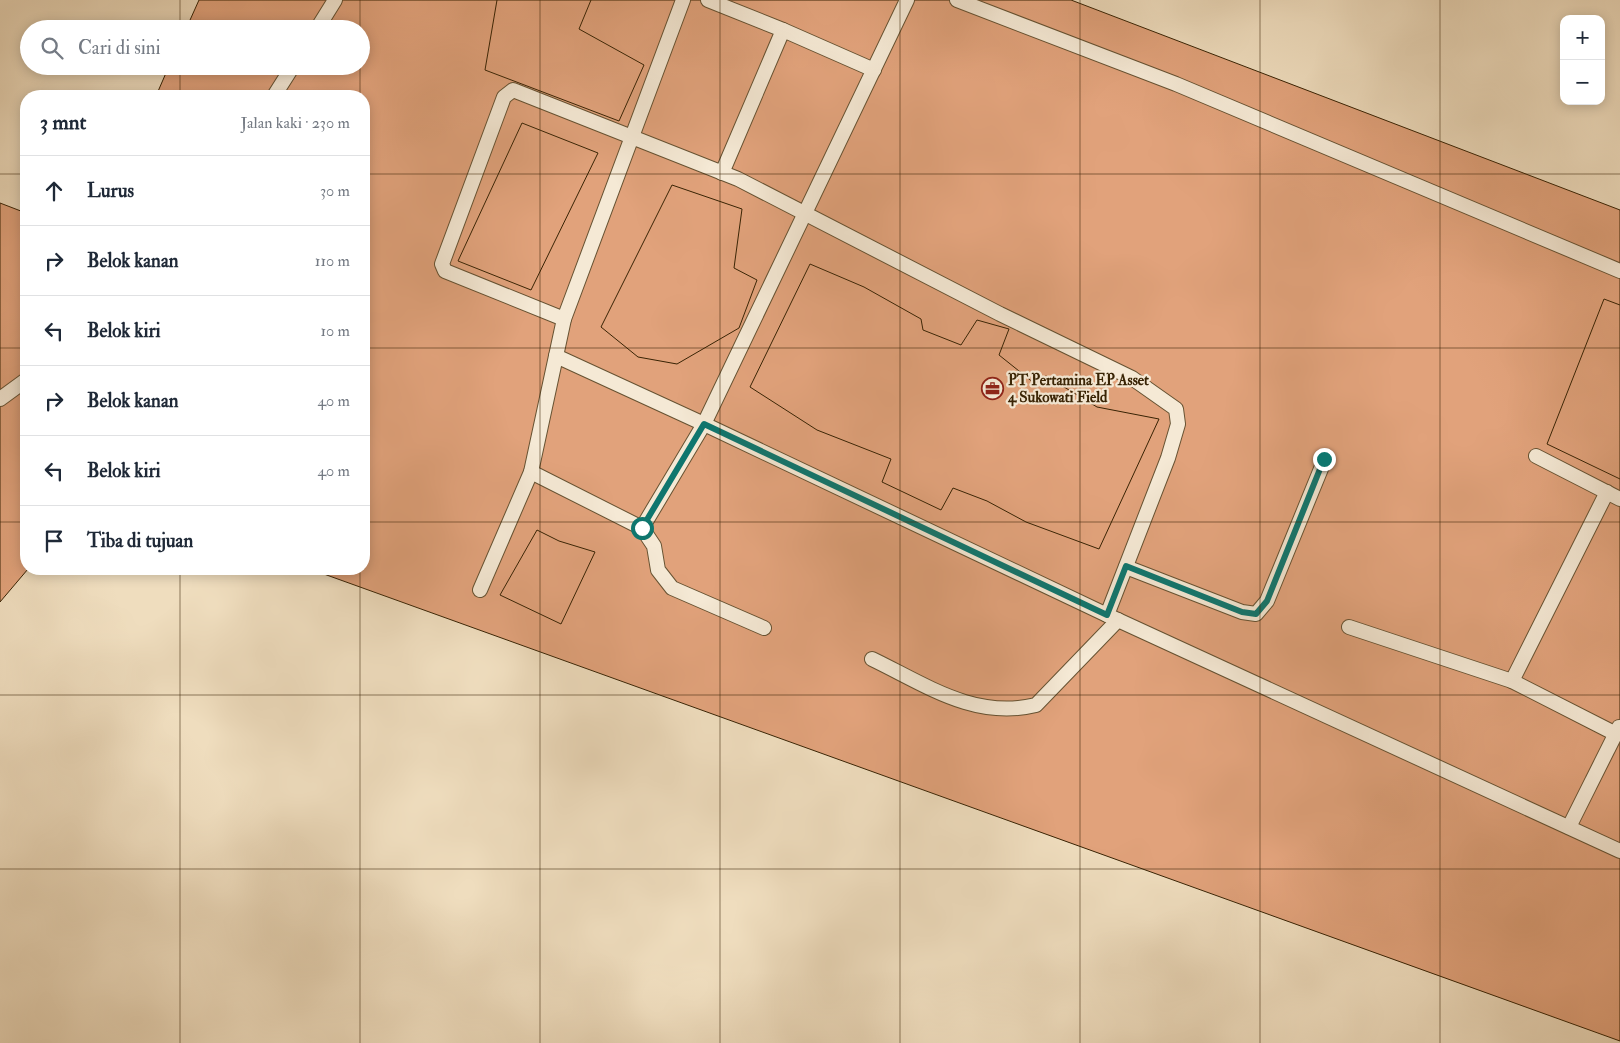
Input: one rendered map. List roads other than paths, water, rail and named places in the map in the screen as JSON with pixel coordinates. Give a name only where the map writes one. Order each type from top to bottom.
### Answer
[{"type":"lane","points":[[323,20],[335,0]]},
{"type":"lane","points":[[480,590],[531,472],[564,319],[683,0]]},
{"type":"lane","points":[[708,0],[874,70]]},
{"type":"lane","points":[[642,528],[704,424],[806,215],[907,0]]},
{"type":"lane","points":[[957,0],[1176,84],[1620,271]]},
{"type":"lane","points":[[722,173],[783,30]]},
{"type":"lane","points":[[278,90],[287,75]]},
{"type":"lane","points":[[564,319],[445,271],[442,264],[504,97],[513,90],[745,183],[1132,378],[1176,409],[1178,424],[1168,458],[1126,566],[1113,618],[1036,705],[1018,709],[993,710],[965,704],[872,659]]},
{"type":"lane","points":[[556,356],[1113,618],[1620,850]]},
{"type":"lane","points":[[0,399],[20,384]]},
{"type":"lane","points":[[1536,456],[1620,499]]},
{"type":"lane","points":[[1126,566],[1242,612],[1256,614],[1267,601],[1324,459]]},
{"type":"lane","points":[[531,472],[642,528],[654,546],[658,570],[672,588],[764,628]]},
{"type":"lane","points":[[1512,681],[1607,492]]},
{"type":"lane","points":[[1349,627],[1512,681],[1618,730],[1569,827]]},
{"type":"place","name":"PT Pertamina EP Asset 4 Sukowati Field","points":[[992,389]]}]
